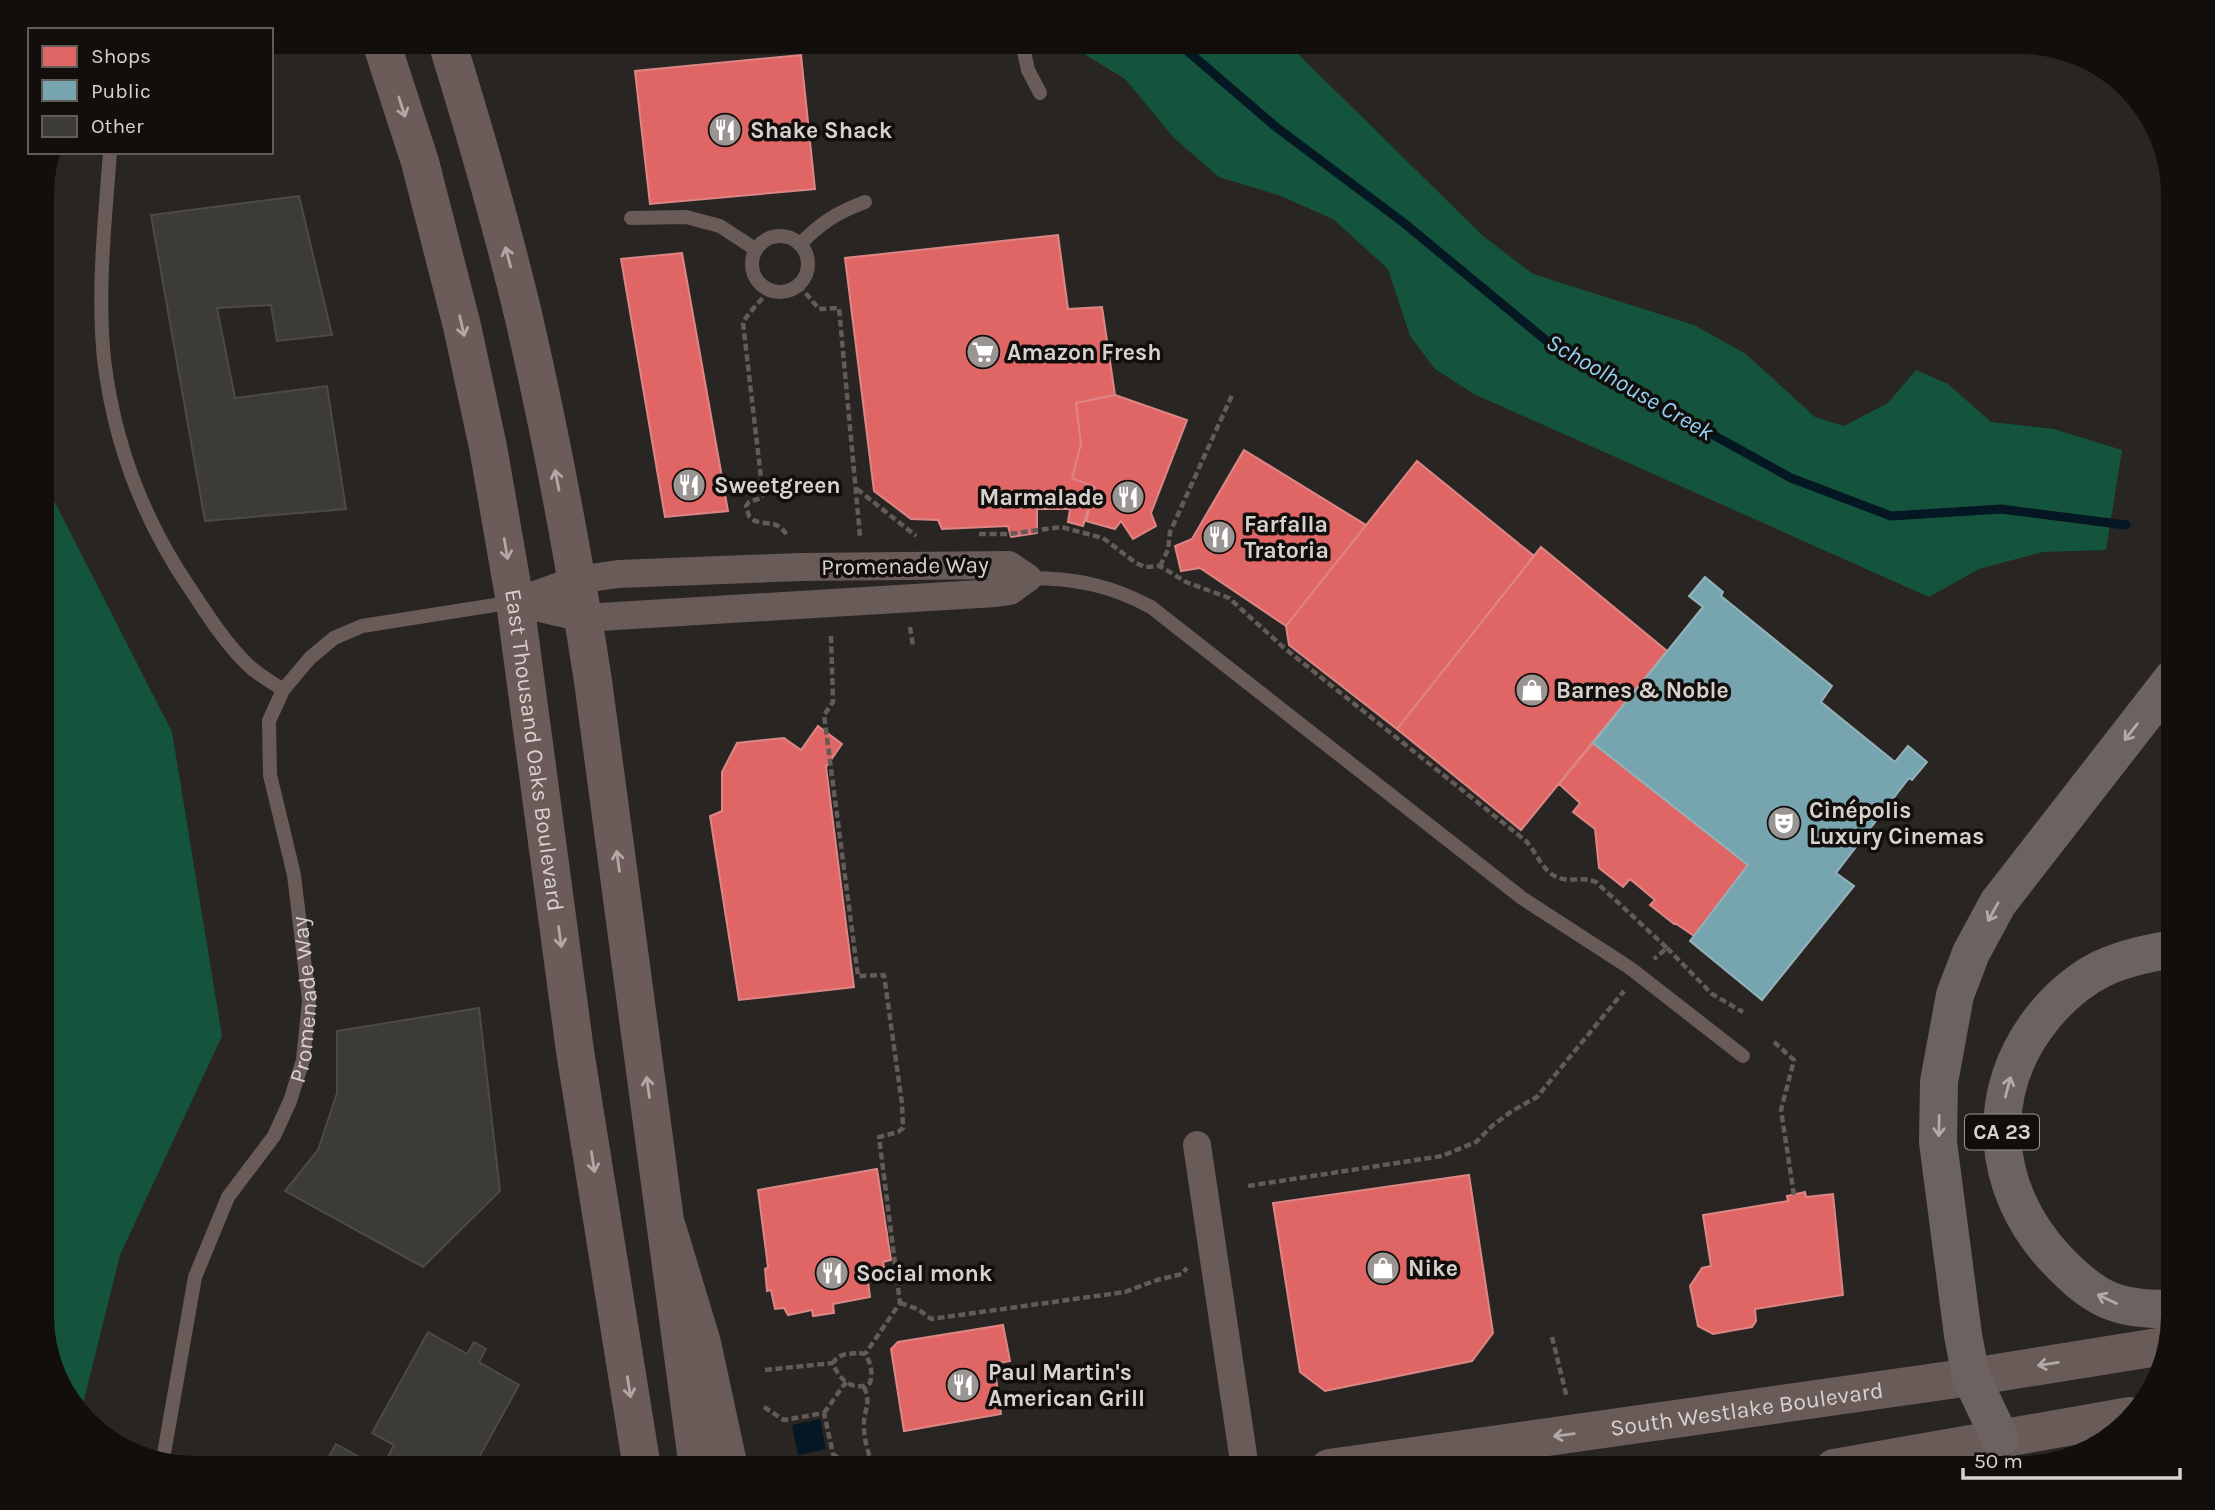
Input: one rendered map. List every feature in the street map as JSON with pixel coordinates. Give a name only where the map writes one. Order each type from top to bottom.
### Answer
[{"type":"highway","points":[[2000,1438],[1971,1377],[1961,1325],[1938,1142],[1939,1082],[1955,995],[1971,953],[1998,903],[2161,693]]},
{"type":"highway","name":"CA 23","points":[[2161,951],[2143,953],[2100,970],[2059,998],[2036,1026],[2018,1055],[2006,1089],[2002,1147],[2012,1190],[2026,1219],[2046,1248],[2074,1278],[2105,1300],[2138,1310],[2161,1309]]},
{"type":"main road","name":"East Thousand Oaks Boulevard","points":[[385,54],[420,162],[462,326],[488,447],[515,602],[575,1052],[640,1456]]},
{"type":"main road","points":[[451,54],[481,152],[523,313],[577,580],[696,1456]]},
{"type":"main road","points":[[667,1227],[702,1343],[726,1456]]},
{"type":"main road","name":"South Westlake Boulevard","points":[[1414,1456],[1971,1377],[2157,1347]]},
{"type":"main road","points":[[1900,1456],[2116,1418]]},
{"type":"street","name":"Promenade Way","points":[[1009,565],[1028,578],[1010,591],[996,593],[583,618],[515,602],[577,580],[618,574],[800,567],[1009,565]]},
{"type":"street","points":[[1197,1145],[1243,1456]]},
{"type":"lane","points":[[1024,54],[1028,70],[1040,93]]},
{"type":"lane","points":[[110,154],[102,270],[104,358],[114,420],[130,474],[152,527],[201,605],[232,648],[250,667],[283,690]]},
{"type":"lane","points":[[800,244],[820,224],[835,214],[865,202]]},
{"type":"lane","points":[[631,218],[686,217],[720,226],[755,249]]},
{"type":"lane","points":[[776,236],[785,236],[800,244],[808,260],[808,269],[799,285],[784,292],[769,290],[761,285],[754,275],[752,258],[755,249],[768,238],[776,236]]},
{"type":"lane","points":[[1028,578],[1066,578],[1126,593],[1151,607],[1522,898],[1630,968],[1743,1056]]},
{"type":"lane","name":"Promenade Way","points":[[164,1452],[195,1277],[228,1197],[274,1136],[290,1101],[303,1060],[309,1001],[294,875],[270,775],[269,721],[283,690],[310,658],[334,638],[362,626],[515,602]]},
{"type":"path","points":[[799,285],[819,309],[839,308],[860,536]]},
{"type":"path","points":[[769,290],[756,309],[746,315],[743,323],[762,495],[750,502],[746,510],[755,521],[776,523],[788,537]]},
{"type":"path","points":[[1160,566],[1168,550],[1170,532],[1233,393]]},
{"type":"path","points":[[857,488],[916,536]]},
{"type":"path","points":[[910,627],[913,646]]},
{"type":"path","points":[[831,636],[833,702],[824,715],[858,976],[884,975],[902,1104],[902,1128],[898,1132],[879,1137],[900,1303],[865,1354]]},
{"type":"path","points":[[1667,948],[1712,993],[1742,1012]]},
{"type":"path","points":[[1248,1185],[1442,1156],[1476,1142],[1512,1111],[1537,1097],[1625,989]]},
{"type":"path","points":[[1774,1042],[1794,1060],[1781,1110],[1794,1195]]},
{"type":"path","points":[[900,1303],[918,1309],[931,1319],[1125,1292],[1182,1274],[1187,1269],[1185,1255]]},
{"type":"path","points":[[1552,1337],[1567,1398]]},
{"type":"path","points":[[833,1363],[843,1354],[865,1354]]},
{"type":"path","points":[[833,1363],[840,1377],[846,1382],[864,1387],[870,1383],[872,1376],[865,1354]]},
{"type":"path","points":[[765,1370],[833,1363]]},
{"type":"path","points":[[764,1407],[784,1420],[824,1413],[846,1382]]},
{"type":"path","points":[[864,1387],[869,1397],[864,1431],[870,1456]]},
{"type":"path","points":[[824,1413],[833,1454],[836,1456]]},
{"type":"green space","points":[[1084,54],[1298,54],[1483,236],[1533,274],[1694,325],[1746,354],[1815,417],[1844,426],[1888,403],[1916,370],[1948,384],[1991,422],[2054,429],[2122,450],[2106,550],[2042,552],[1979,569],[1929,597],[1474,394],[1435,369],[1410,336],[1388,269],[1333,219],[1278,195],[1219,177],[1174,138],[1125,79]]},
{"type":"green space","points":[[55,502],[172,732],[222,1036],[120,1255],[84,1402],[65,1369],[55,1334]]},
{"type":"water","points":[[820,1419],[826,1449],[798,1455],[792,1425]]},
{"type":"building: Shops","name":"Shake Shack","points":[[801,55],[815,189],[650,204],[635,71]]},
{"type":"building: Shops","name":"Amazon Fresh","points":[[1058,235],[1068,309],[1102,307],[1115,395],[1076,403],[1081,444],[1072,478],[1095,487],[1083,526],[1068,522],[1070,509],[1037,509],[1037,533],[1011,537],[1008,526],[942,529],[938,520],[911,519],[874,491],[845,258]]},
{"type":"building: Shops","points":[[682,253],[728,511],[665,517],[621,259]]},
{"type":"building: Shops","points":[[1115,395],[1187,420],[1151,513],[1156,526],[1133,539],[1121,521],[1115,529],[1086,521],[1095,487],[1072,478],[1081,444],[1076,403]]},
{"type":"building: Shops","points":[[1244,450],[1366,525],[1286,626],[1200,568],[1181,571],[1175,546],[1192,539]]},
{"type":"building: Shops","points":[[1417,461],[1534,556],[1397,729],[1289,645],[1286,626]]},
{"type":"building: Shops","name":"Barnes & Noble","points":[[1541,547],[1667,651],[1521,830],[1397,729]]},
{"type":"building: Shops","points":[[818,726],[842,744],[826,767],[854,987],[739,1000],[710,816],[722,811],[722,772],[737,743],[784,738],[801,750]]},
{"type":"building: Shops","points":[[1593,743],[1748,865],[1694,936],[1650,905],[1655,900],[1630,879],[1623,887],[1599,868],[1595,829],[1573,812],[1580,803],[1559,784]]},
{"type":"building: Shops","points":[[877,1169],[891,1260],[883,1262],[886,1278],[868,1281],[870,1297],[833,1304],[834,1313],[813,1316],[812,1310],[788,1315],[784,1308],[775,1309],[771,1290],[767,1291],[765,1269],[768,1267],[758,1190]]},
{"type":"building: Shops","name":"Nike","points":[[1469,1175],[1493,1333],[1472,1361],[1325,1391],[1300,1372],[1273,1203]]},
{"type":"building: Shops","points":[[1805,1192],[1806,1197],[1833,1194],[1843,1295],[1755,1309],[1756,1321],[1752,1327],[1713,1334],[1698,1326],[1690,1286],[1702,1268],[1711,1266],[1703,1215],[1788,1201],[1787,1196]]},
{"type":"building: Shops","points":[[1003,1325],[1010,1361],[994,1364],[1001,1414],[904,1431],[891,1349],[898,1342]]},
{"type":"building: Public","name":"Cinépolis Luxury Cinemas","points":[[1705,577],[1723,592],[1721,596],[1832,686],[1821,702],[1895,762],[1908,746],[1927,762],[1912,780],[1909,778],[1836,873],[1854,886],[1762,1000],[1690,941],[1748,865],[1593,743],[1703,607],[1689,596]]},
{"type":"building: Other","points":[[299,196],[332,335],[277,341],[271,305],[217,308],[235,398],[327,386],[346,509],[205,521],[151,215]]},
{"type":"building: Other","points":[[479,1008],[500,1191],[423,1267],[285,1191],[318,1150],[337,1093],[337,1031]]},
{"type":"building: Other","points":[[428,1332],[467,1354],[474,1342],[486,1349],[479,1362],[519,1385],[480,1456],[388,1456],[394,1445],[372,1433]]},
{"type":"building: Other","points":[[336,1444],[358,1456],[329,1456]]},
{"type":"waterway","name":"Schoolhouse Creek","points":[[1191,54],[1276,127],[1404,223],[1554,347],[1791,478],[1891,516],[2001,509],[2126,525]]},
{"type":"place","name":"Shake Shack","points":[[725,130]]},
{"type":"place","name":"Amazon Fresh","points":[[983,352]]},
{"type":"place","name":"Sweetgreen","points":[[689,485]]},
{"type":"place","name":"Marmalade","points":[[1128,497]]},
{"type":"place","name":"Farfalla Tratoria","points":[[1219,537]]},
{"type":"place","name":"Barnes & Noble","points":[[1532,690]]},
{"type":"place","name":"Cinépolis Luxury Cinemas","points":[[1784,823]]},
{"type":"place","name":"Nike","points":[[1383,1268]]},
{"type":"place","name":"Social monk","points":[[832,1273]]},
{"type":"place","name":"Paul Martin's American Grill","points":[[963,1385]]}]
